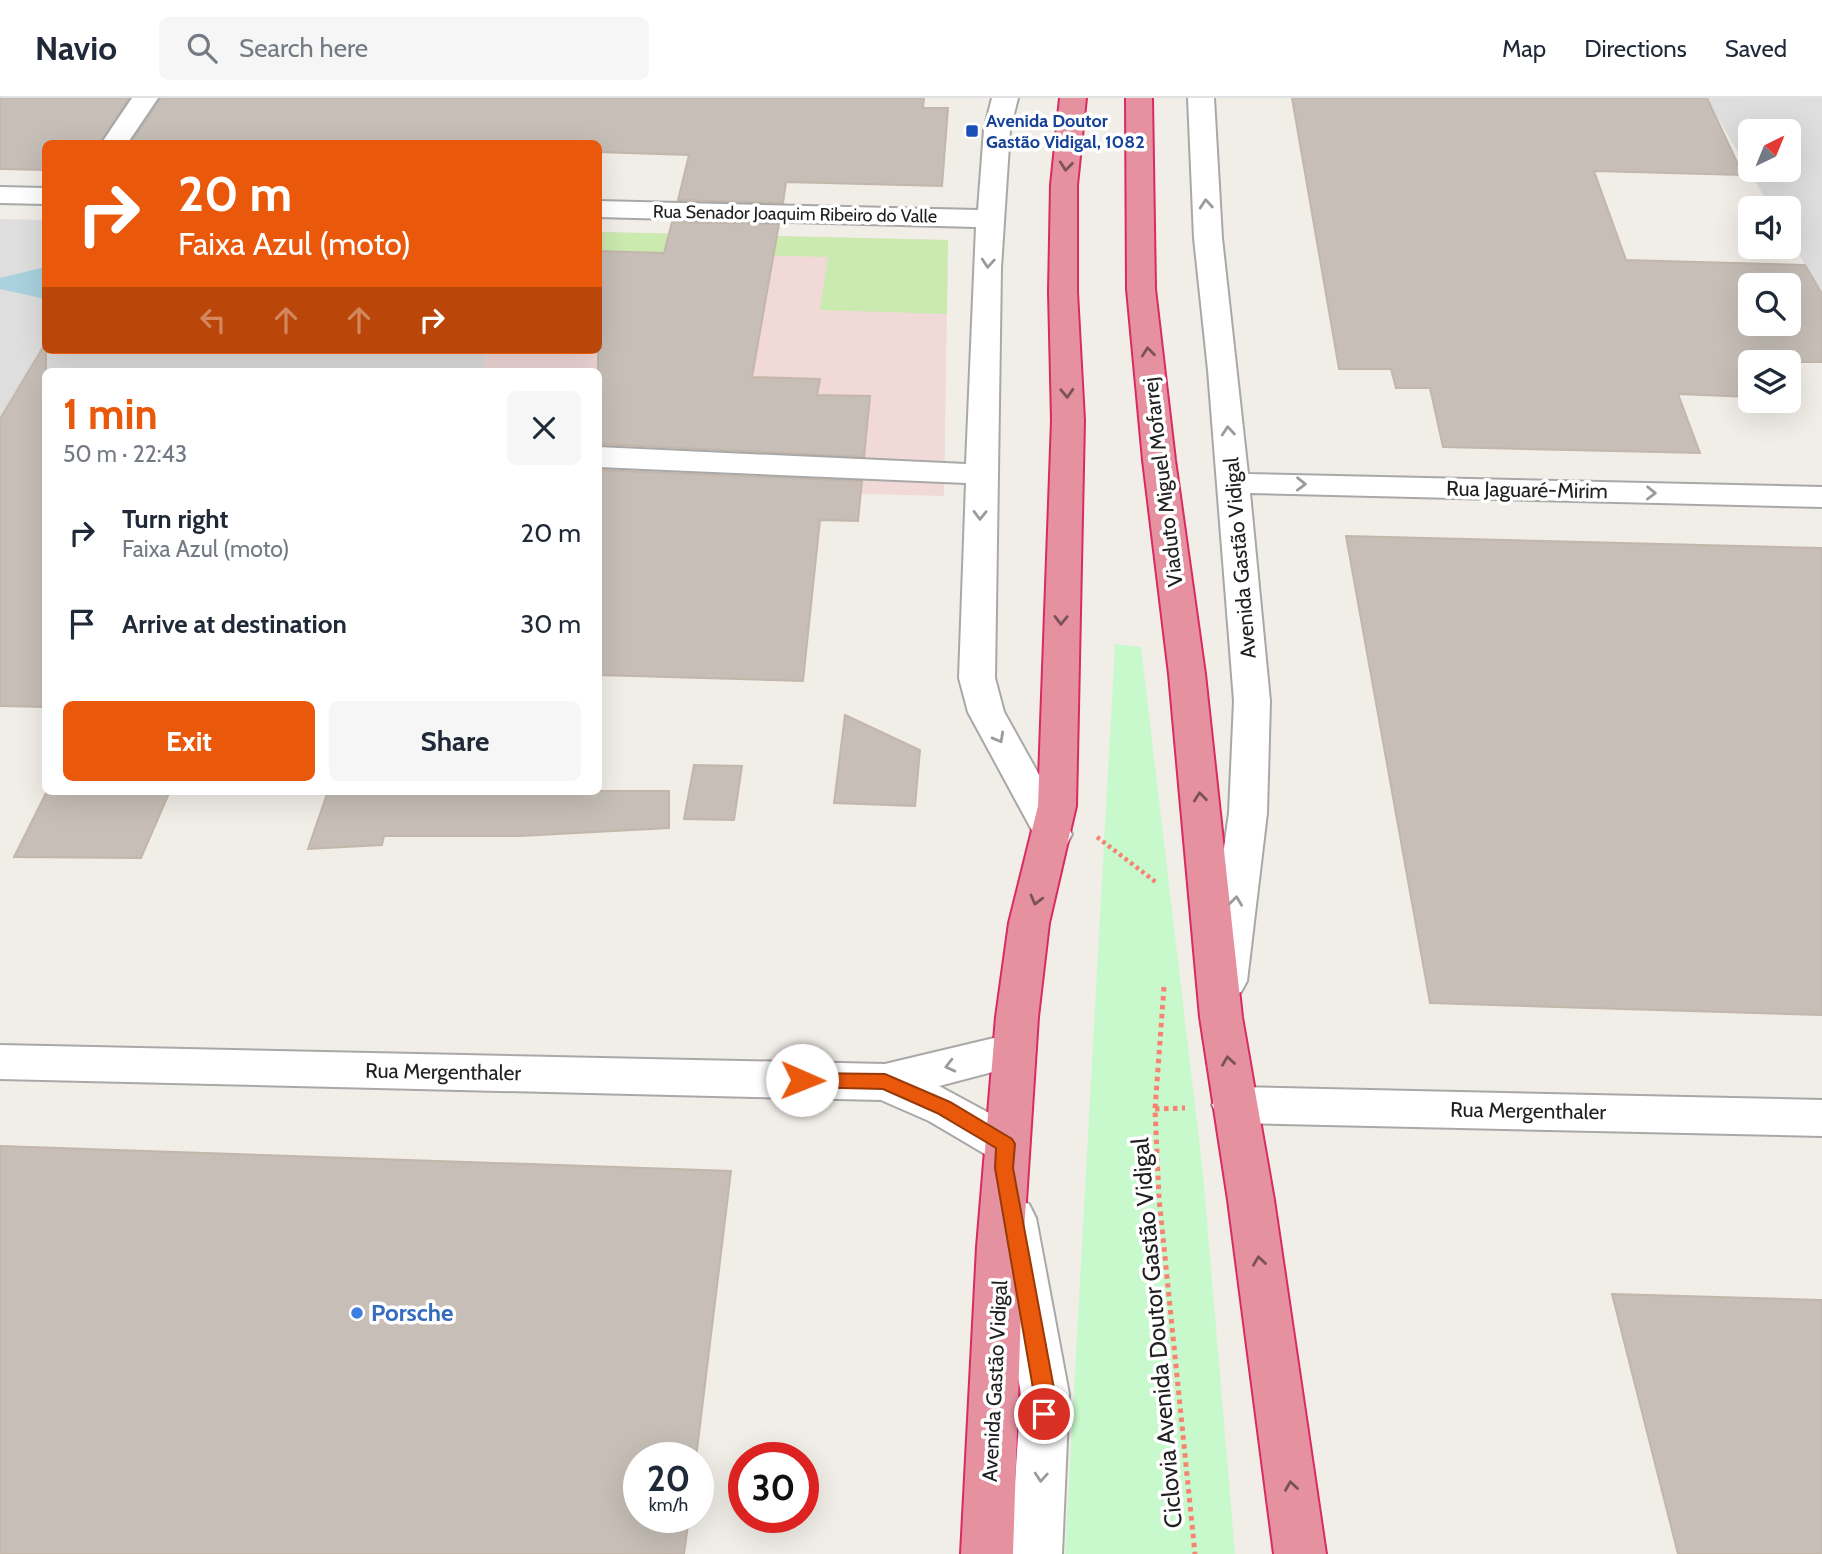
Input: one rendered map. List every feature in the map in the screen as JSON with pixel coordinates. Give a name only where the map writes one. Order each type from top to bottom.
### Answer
[{"type":"highway","points":[[1055,820],[1068,420],[1063,292],[1064,185],[1073,98]]},
{"type":"highway","name":"Viaduto Miguel Mofarrej","points":[[1139,98],[1141,289],[1207,864]]},
{"type":"highway","name":"Avenida Gastão Vidigal","points":[[987,1554],[1005,1156],[1026,937],[1055,820]]},
{"type":"highway","name":"Avenida Gastão Vidigal","points":[[1207,864],[1221,1017],[1251,1200],[1300,1554]]},
{"type":"street","points":[[117,140],[145,98]]},
{"type":"street","points":[[1005,98],[997,130],[985,317],[977,678],[986,712],[1055,820]]},
{"type":"street","name":"Avenida Gastão Vidigal","points":[[1201,98],[1203,170],[1252,701],[1248,813],[1221,1017]]},
{"type":"street","points":[[0,195],[42,196]]},
{"type":"street","name":"Rua Senador Joaquim Ribeiro do Valle","points":[[602,209],[992,219]]},
{"type":"street","points":[[602,457],[981,474]]},
{"type":"street","name":"Rua Jaguaré-Mirim","points":[[1233,483],[1822,497]]},
{"type":"street","name":"Rua Mergenthaler","points":[[0,1062],[885,1082],[1015,1050]]},
{"type":"street","name":"Rua Mergenthaler","points":[[885,1082],[944,1108],[1005,1156]]},
{"type":"street","name":"Rua Mergenthaler","points":[[1234,1105],[1822,1118]]},
{"type":"street","points":[[1005,1156],[1045,1394],[1036,1554]]},
{"type":"path","points":[[1055,820],[1159,884]]},
{"type":"path","name":"Ciclovia Avenida Doutor Gastão Vidigal","points":[[1162,1021],[1155,1109],[1159,1198],[1195,1554]]},
{"type":"shaded area","points":[[1706,98],[1822,98],[1822,294],[1801,258],[1801,196],[1764,196],[1756,182],[1801,182],[1801,119],[1738,119],[1738,152]]},
{"type":"shaded area","points":[[0,219],[42,220],[42,354],[488,354],[483,368],[42,368],[42,380],[0,473]]},
{"type":"shaded area","points":[[602,232],[948,240],[944,496],[602,487],[602,368],[483,368],[488,354],[602,354]]},
{"type":"green space","points":[[602,232],[948,240],[947,314],[820,310],[828,257],[602,251]]},
{"type":"green space","points":[[1115,644],[1141,647],[1203,1173],[1235,1554],[1065,1554]]},
{"type":"water","points":[[42,268],[42,298],[0,289],[0,278]]},
{"type":"building","points":[[0,98],[129,98],[102,140],[42,140],[42,170],[0,169]]},
{"type":"building","points":[[161,98],[924,98],[923,108],[948,108],[942,186],[786,182],[783,203],[678,200],[689,155],[602,152],[602,140],[133,140]]},
{"type":"building","points":[[1292,98],[1707,98],[1738,164],[1738,175],[1594,171],[1626,260],[1805,265],[1822,294],[1822,362],[1801,362],[1801,350],[1738,350],[1738,396],[1678,394],[1700,453],[1443,447],[1430,388],[1396,388],[1391,369],[1339,369]]},
{"type":"building","points":[[672,222],[779,224],[752,377],[820,379],[817,395],[870,396],[864,457],[602,444],[602,368],[598,368],[598,354],[602,354],[602,251],[664,253]]},
{"type":"building","points":[[42,349],[42,354],[46,354],[46,368],[42,368],[42,707],[0,706],[0,419]]},
{"type":"building","points":[[602,470],[862,481],[858,521],[820,520],[803,681],[602,675]]},
{"type":"building","points":[[1346,536],[1822,548],[1822,1015],[1430,1003]]},
{"type":"building","points":[[845,715],[920,750],[915,806],[834,803]]},
{"type":"building","points":[[694,765],[742,766],[734,820],[684,819]]},
{"type":"building","points":[[602,791],[669,791],[669,828],[520,836],[384,836],[382,845],[308,849],[327,795],[602,795]]},
{"type":"building","points":[[45,795],[168,795],[141,858],[14,857]]},
{"type":"building","name":"Porsche","points":[[0,1146],[731,1171],[698,1442],[623,1442],[623,1533],[687,1533],[684,1554],[0,1554]]},
{"type":"building","points":[[1612,1294],[1822,1300],[1822,1554],[1678,1554]]},
{"type":"place","name":"Avenida Doutor Gastão Vidigal, 1082","points":[[972,131]]},
{"type":"place","name":"Porsche","points":[[357,1313]]},
{"type":"route","points":[[802,1080],[885,1082],[944,1108],[1006,1144],[1004,1168],[1045,1394],[1044,1414]]}]
